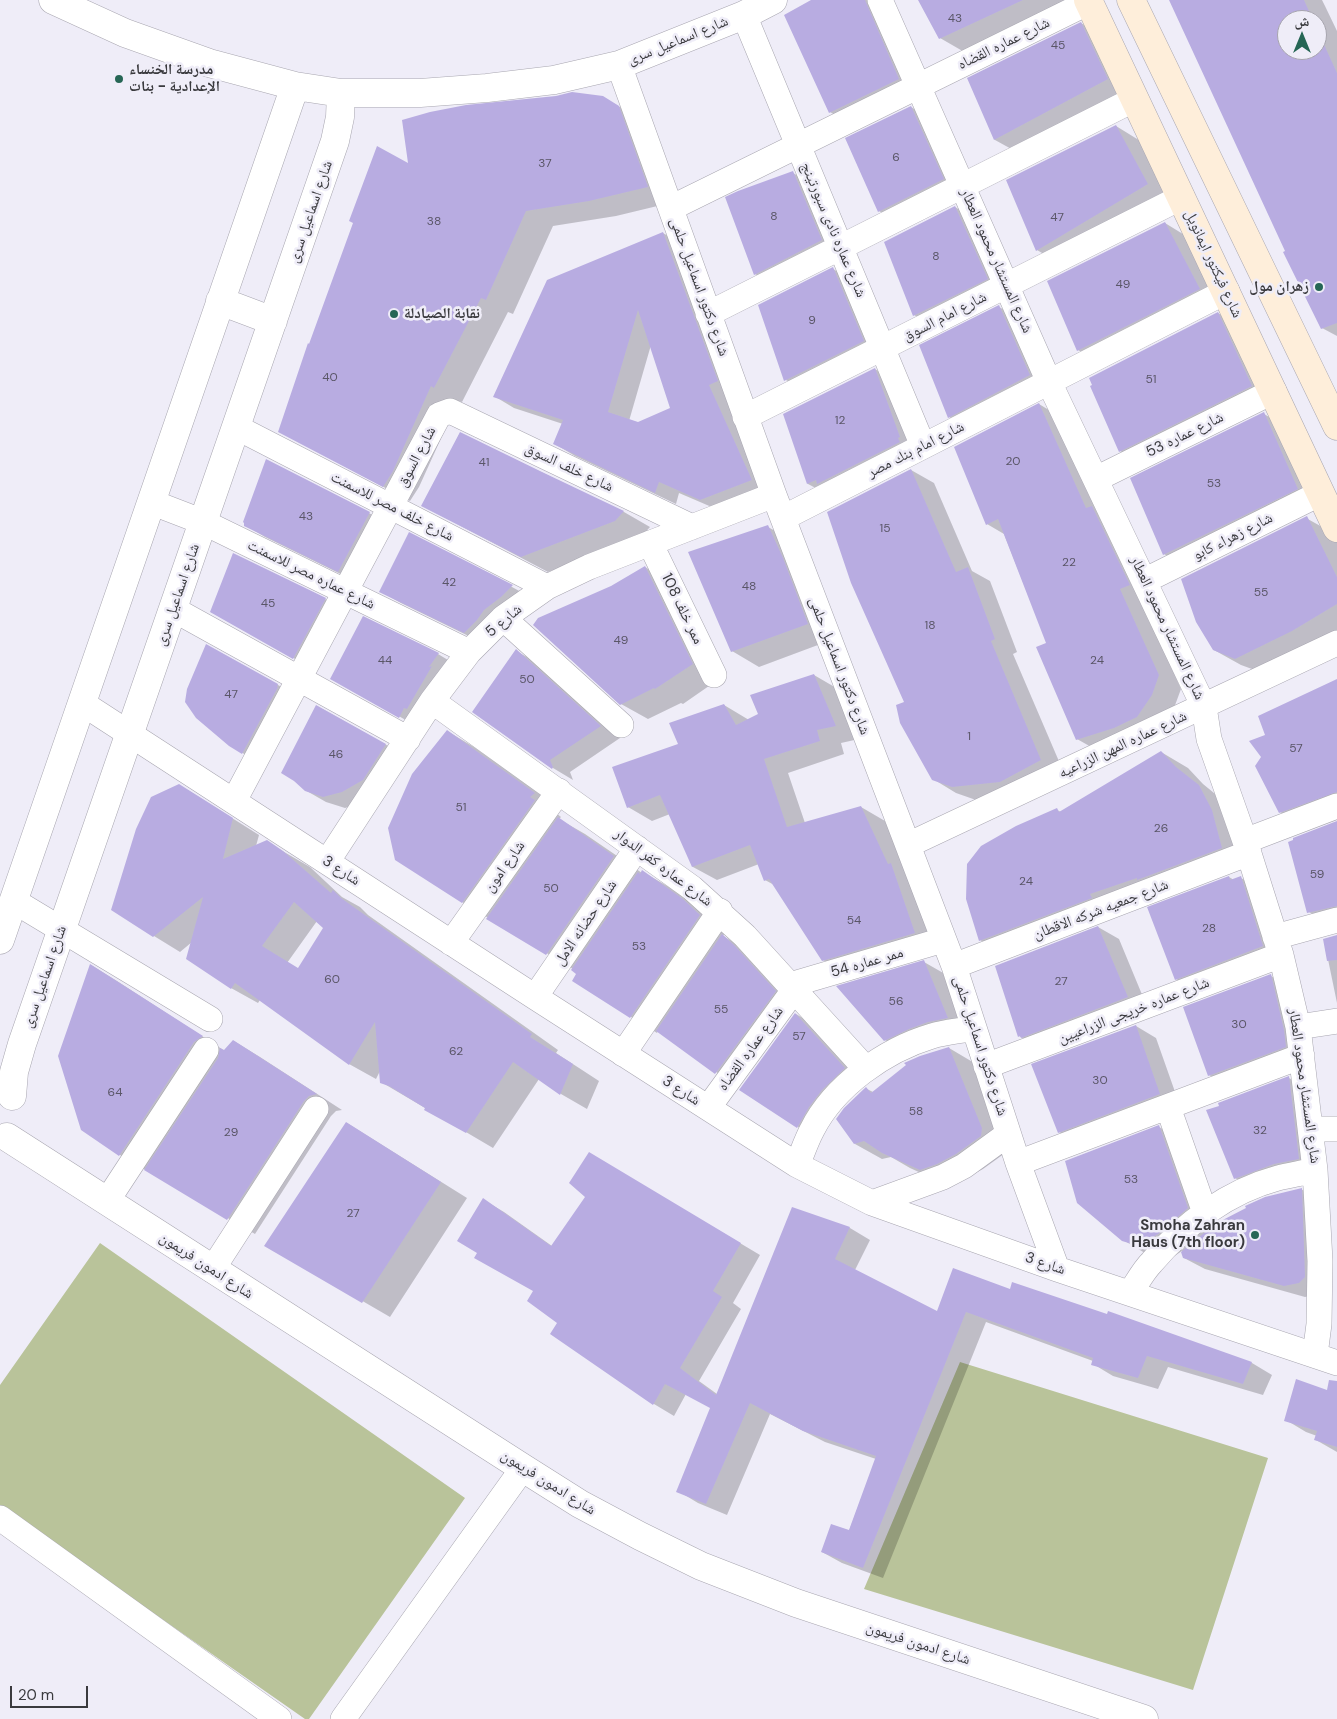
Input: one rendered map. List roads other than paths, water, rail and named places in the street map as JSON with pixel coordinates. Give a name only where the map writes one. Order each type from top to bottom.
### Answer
[{"type":"main road","points":[[1131,0],[1328,390],[1337,426]]},
{"type":"main road","name":"شارع فيكتور ايمانويل","points":[[1089,1],[1337,528]]},
{"type":"street","name":"شارع اسماعيل سرى","points":[[53,0],[126,33],[209,63],[294,86],[340,93],[420,94],[554,80],[619,65],[744,14],[773,0]]},
{"type":"street","name":"شارع المستشار محمود العطار","points":[[880,0],[1049,382],[1204,707],[1209,739],[1247,847],[1278,946],[1298,1027],[1315,1170],[1328,1228],[1321,1292],[1326,1359]]},
{"type":"street","name":"شارع عماره القضاه","points":[[670,208],[1089,1]]},
{"type":"street","name":"شارع عماره نادى سبورتينج","points":[[744,14],[923,446]]},
{"type":"street","name":"شارع دكتور اسماعيل حلمى","points":[[619,65],[774,495],[954,966],[1008,1134],[1057,1269]]},
{"type":"street","points":[[0,940],[294,86]]},
{"type":"street","name":"شارع اسماعيل سرى","points":[[3,1140],[13,1124],[15,1110],[6,1087],[14,1072],[336,135],[341,111],[340,93]]},
{"type":"street","points":[[708,314],[1135,99]]},
{"type":"street","name":"شارع امام السوق","points":[[746,417],[1182,197]]},
{"type":"street","name":"شارع امام بنك مصر","points":[[783,518],[1227,292]]},
{"type":"street","points":[[220,301],[273,321]]},
{"type":"street","name":"شارع عماره 53","points":[[1096,479],[1274,391]]},
{"type":"street","name":"شارع السوق","points":[[234,802],[439,415],[446,412]]},
{"type":"street","name":"شارع خلف السوق","points":[[446,412],[453,413],[692,527]]},
{"type":"street","name":"شارع خلف مصر للاسمنت","points":[[236,427],[547,587]]},
{"type":"street","name":"شارع زهراء كابو","points":[[1144,581],[1321,492]]},
{"type":"street","name":"شارع 5","points":[[327,862],[432,701],[469,652],[503,618],[547,587],[589,567],[774,495]]},
{"type":"street","name":"شارع عماره مصر للاسمنت","points":[[151,502],[203,522],[469,652]]},
{"type":"street","name":"ممر خلف 108","points":[[650,544],[714,675]]},
{"type":"street","points":[[173,610],[408,739]]},
{"type":"street","points":[[503,618],[621,725]]},
{"type":"street","name":"شارع عماره المهن الزراعيه","points":[[908,845],[1337,643]]},
{"type":"street","name":"شارع عماره كفر الدوار","points":[[432,701],[559,791],[692,888],[720,911],[746,936],[866,1068]]},
{"type":"street","name":"شارع 3","points":[[82,703],[797,1165],[872,1203],[1057,1269],[1326,1359]]},
{"type":"street","name":"شارع امون","points":[[451,943],[559,791]]},
{"type":"street","name":"شارع جمعيه شركه الاقطان","points":[[954,966],[1247,847],[1337,806]]},
{"type":"street","name":"شارع حضانه الامل","points":[[535,997],[637,848]]},
{"type":"street","points":[[14,901],[210,1019]]},
{"type":"street","points":[[623,1054],[720,911]]},
{"type":"street","name":"شارع عماره خريجى الزراعيين","points":[[986,1066],[1337,920]]},
{"type":"street","name":"ممر عماره 54","points":[[792,988],[944,940]]},
{"type":"street","name":"شارع عماره القضاه","points":[[708,1108],[792,988]]},
{"type":"street","points":[[1298,1027],[1337,1021]]},
{"type":"street","points":[[797,1165],[813,1128],[822,1115],[836,1096],[866,1068],[898,1049],[933,1036],[974,1028]]},
{"type":"street","points":[[107,1201],[206,1050]]},
{"type":"street","points":[[1018,1163],[1302,1056]]},
{"type":"street","points":[[1168,1106],[1204,1213]]},
{"type":"street","points":[[212,1270],[316,1109]]},
{"type":"street","points":[[1311,1129],[1337,1129]]},
{"type":"street","points":[[872,1203],[943,1177],[964,1166],[1008,1134]]},
{"type":"street","name":"شارع ادمون فريمون","points":[[3,1140],[107,1201],[523,1468],[640,1536],[701,1566],[796,1603],[1144,1719]]},
{"type":"street","points":[[1130,1293],[1150,1263],[1176,1236],[1204,1213],[1239,1193],[1276,1179],[1315,1170]]},
{"type":"street","points":[[343,1719],[523,1468]]},
{"type":"street","points":[[0,1518],[279,1719]]},
{"type":"place","name":"مدرسة الخنساء الإعدادية - بنات","points":[[119,79]]},
{"type":"place","name":"زهران مول","points":[[1319,287]]},
{"type":"place","name":"نقابة الصيادلة","points":[[394,314]]},
{"type":"place","name":"Smoha Zahran Haus (7th floor)","points":[[1255,1235]]}]
